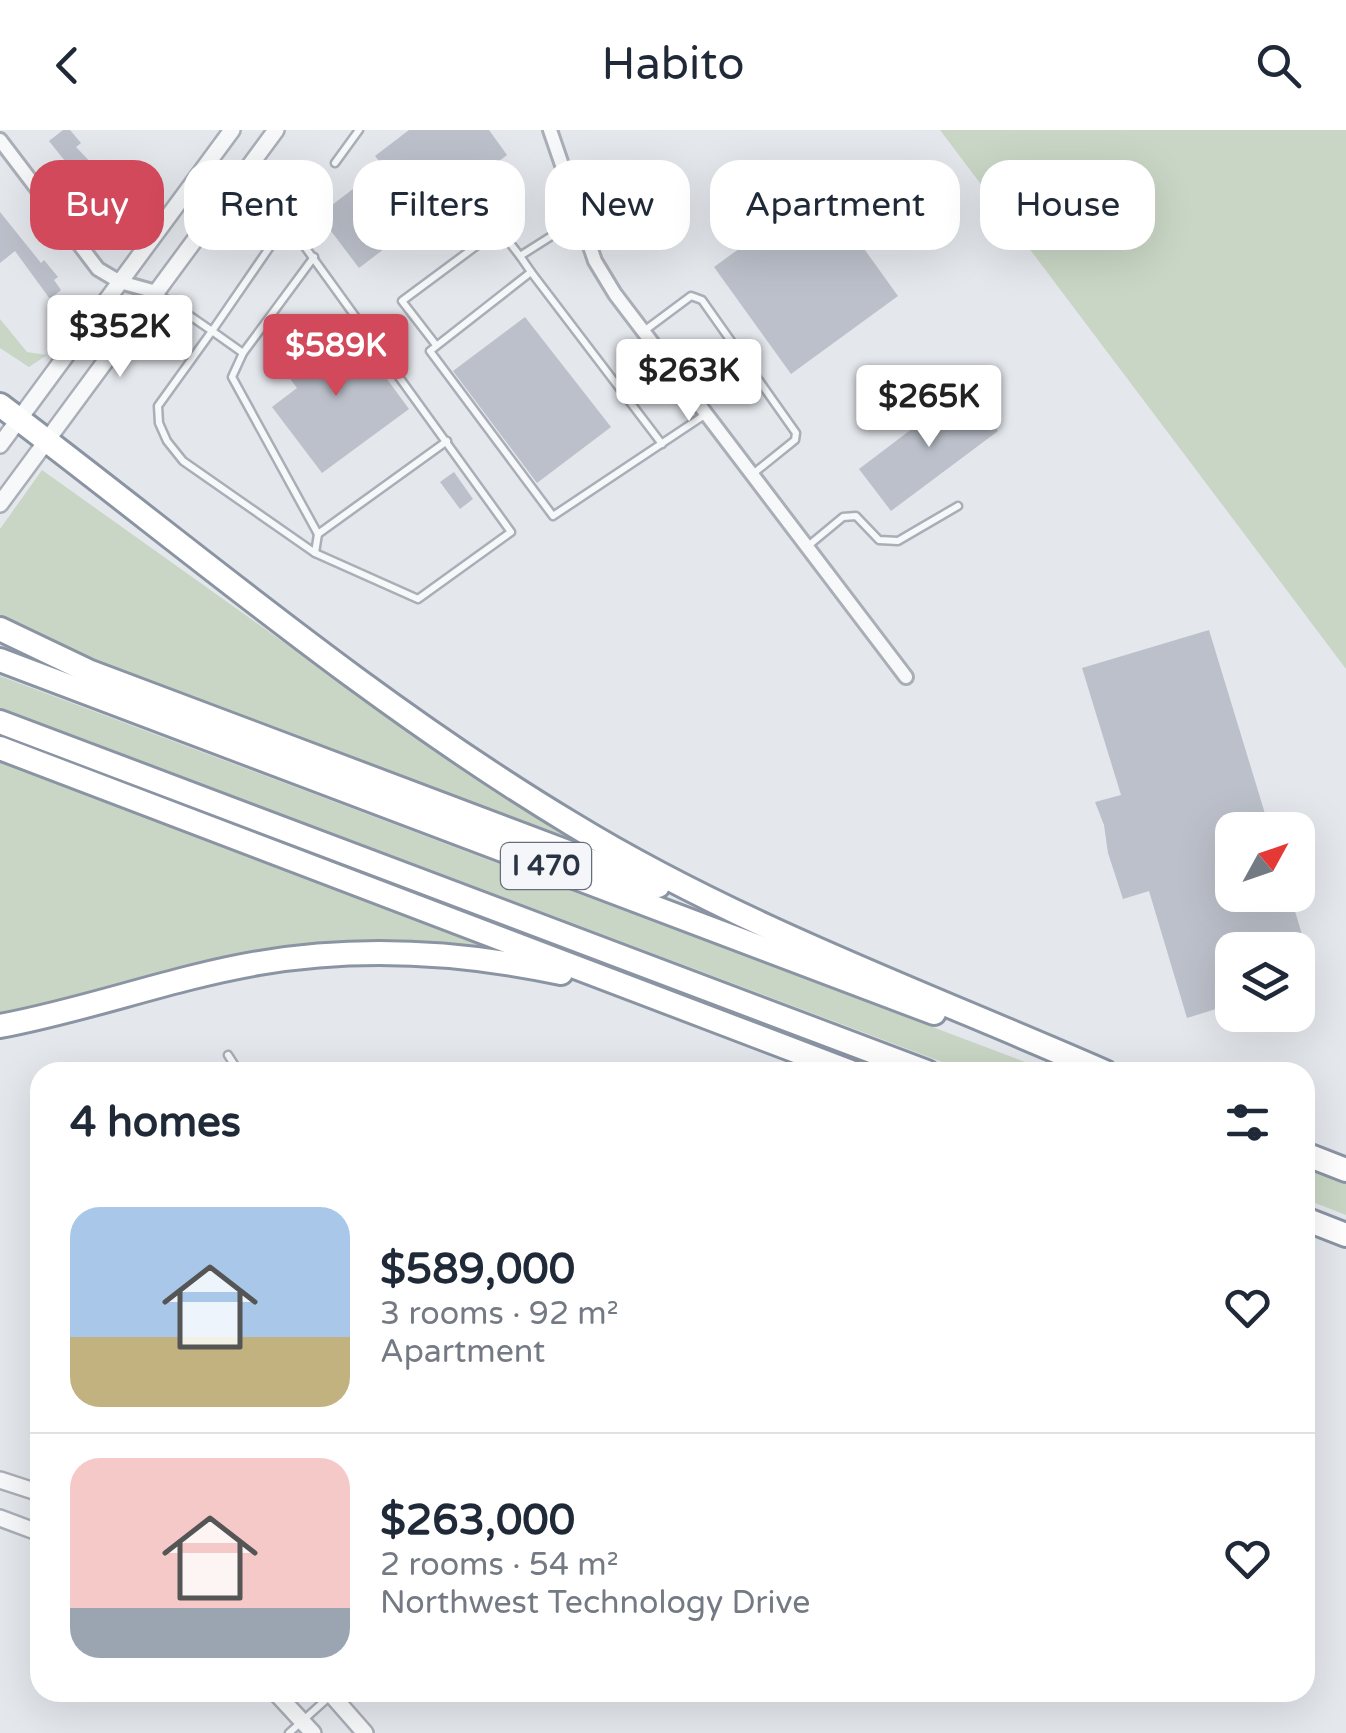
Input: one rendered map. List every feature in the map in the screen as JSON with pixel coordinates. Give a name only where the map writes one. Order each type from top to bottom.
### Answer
[{"type":"highway","points":[[9,412],[328,658],[516,788],[634,860],[806,942],[1082,1062]]},
{"type":"highway","points":[[0,630],[88,671],[806,942]]},
{"type":"highway","name":"I 470","points":[[0,660],[1065,1062]]},
{"type":"highway","name":"I 470","points":[[0,722],[901,1062]]},
{"type":"highway","points":[[0,748],[824,1062]]},
{"type":"highway","points":[[0,1026],[257,964],[318,956],[391,953],[474,959],[632,990]]},
{"type":"highway","points":[[1315,1158],[1346,1170]]},
{"type":"highway","points":[[1315,1226],[1346,1237]]},
{"type":"street","points":[[0,445],[9,412],[120,282],[232,130]]},
{"type":"street","points":[[254,160],[276,130]]},
{"type":"street","points":[[550,130],[560,160]]},
{"type":"street","points":[[0,140],[98,268],[120,282],[156,292]]},
{"type":"street","points":[[0,504],[187,250]]},
{"type":"street","points":[[591,250],[644,332],[906,677]]},
{"type":"street","points":[[0,1480],[30,1490]]},
{"type":"street","points":[[0,1518],[30,1530]]},
{"type":"street","points":[[284,1702],[308,1728]]},
{"type":"street","points":[[339,1702],[365,1733]]},
{"type":"lane","points":[[334,163],[359,130]]},
{"type":"lane","points":[[436,345],[402,300],[499,229],[662,444]]},
{"type":"lane","points":[[520,256],[545,240]]},
{"type":"lane","points":[[268,250],[158,406],[159,423],[183,461],[315,553],[418,599],[512,532],[309,250]]},
{"type":"lane","points":[[314,257],[242,353],[232,376],[318,534],[315,553]]},
{"type":"lane","points":[[531,272],[430,350],[553,516],[707,414]]},
{"type":"lane","points":[[156,292],[242,353]]},
{"type":"lane","points":[[644,332],[691,296],[702,300],[796,433],[796,440],[754,474]]},
{"type":"lane","points":[[318,534],[447,441]]},
{"type":"lane","points":[[808,546],[843,517],[856,516],[879,540],[898,541],[958,506]]},
{"type":"lane","points":[[228,1056],[232,1062]]},
{"type":"lane","points":[[289,1733],[308,1728],[325,1702]]},
{"type":"green space","points":[[940,130],[1346,130],[1346,669],[1030,250],[1155,250],[1155,160],[980,160],[980,183]]},
{"type":"green space","points":[[0,319],[27,352],[47,355],[29,367],[0,348]]},
{"type":"green space","points":[[42,470],[282,641],[591,846],[43,641],[0,619],[0,529]]},
{"type":"green space","points":[[0,676],[1025,1062],[942,1062],[0,708]]},
{"type":"green space","points":[[0,758],[522,956],[277,950],[215,959],[0,1014]]},
{"type":"green space","points":[[1315,1172],[1346,1184],[1346,1215],[1315,1203]]},
{"type":"building","points":[[63,130],[70,130],[81,143],[76,147],[88,160],[64,160],[49,141]]},
{"type":"building","points":[[409,130],[489,130],[507,155],[500,160],[378,160],[375,156]]},
{"type":"building","points":[[353,189],[353,250],[383,250],[359,268],[333,234],[333,204]]},
{"type":"building","points":[[0,212],[41,263],[44,260],[58,277],[54,280],[61,290],[50,299],[15,251],[0,263]]},
{"type":"building","points":[[737,250],[865,250],[898,296],[791,374],[714,267]]},
{"type":"building","points":[[525,317],[611,427],[537,483],[453,371]]},
{"type":"building","points":[[328,329],[342,348],[356,337],[409,409],[322,473],[272,407],[297,388],[280,365]]},
{"type":"building","points":[[966,388],[998,431],[891,511],[859,469]]},
{"type":"building","points":[[454,472],[473,499],[460,509],[440,482]]},
{"type":"building","points":[[1209,630],[1265,812],[1215,812],[1215,912],[1295,912],[1301,932],[1215,932],[1215,1009],[1187,1018],[1149,891],[1123,899],[1095,802],[1121,795],[1082,668]]}]
